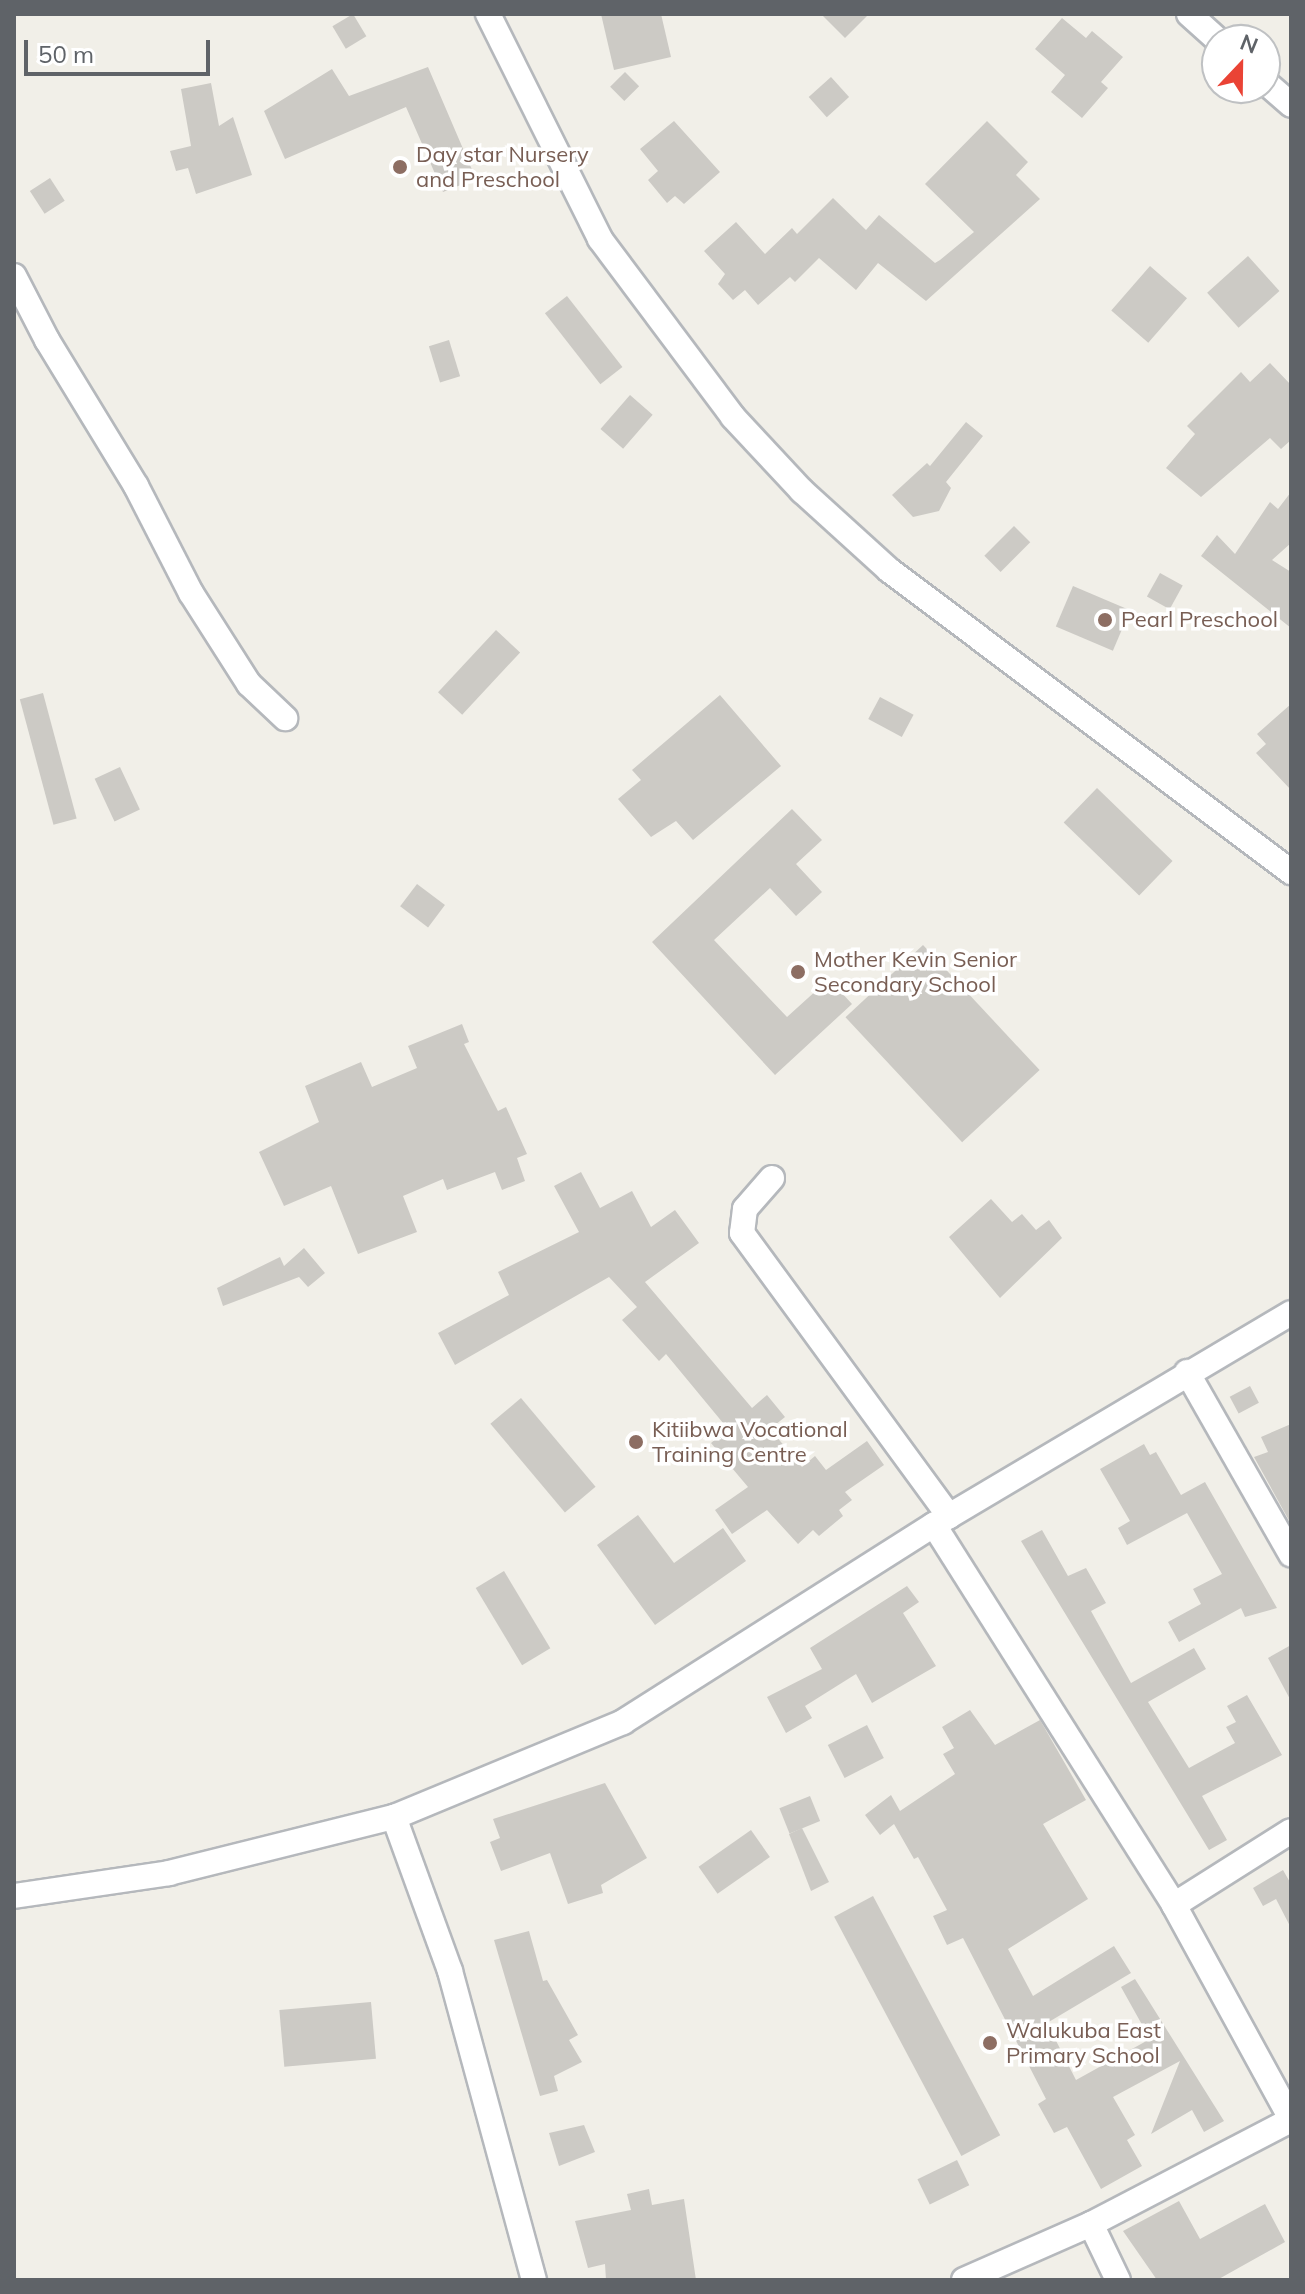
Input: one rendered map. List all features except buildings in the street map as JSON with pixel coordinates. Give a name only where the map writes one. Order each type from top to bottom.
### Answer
[{"type":"street","points":[[488,14],[600,239],[733,417],[802,491],[889,570],[1291,872]]},
{"type":"street","points":[[14,276],[47,340],[136,486],[191,593],[249,684],[285,718]]},
{"type":"street","points":[[772,1178],[745,1209],[742,1233],[942,1520],[1174,1905],[1291,2120],[1091,2224],[964,2280]]},
{"type":"street","points":[[14,1896],[169,1873],[394,1817],[623,1722],[942,1520],[1291,1313]]},
{"type":"street","points":[[1187,1372],[1291,1554]]},
{"type":"street","points":[[394,1817],[450,1971],[534,2280]]},
{"type":"street","points":[[1174,1905],[1291,1831]]},
{"type":"street","points":[[1091,2224],[1118,2280]]},
{"type":"place","name":"Day star Nursery and Preschool","points":[[400,167]]},
{"type":"place","name":"Pearl Preschool","points":[[1105,620]]},
{"type":"place","name":"Mother Kevin Senior Secondary School","points":[[798,972]]},
{"type":"place","name":"Kitiibwa Vocational Training Centre","points":[[636,1442]]},
{"type":"place","name":"Walukuba East Primary School","points":[[990,2043]]}]
